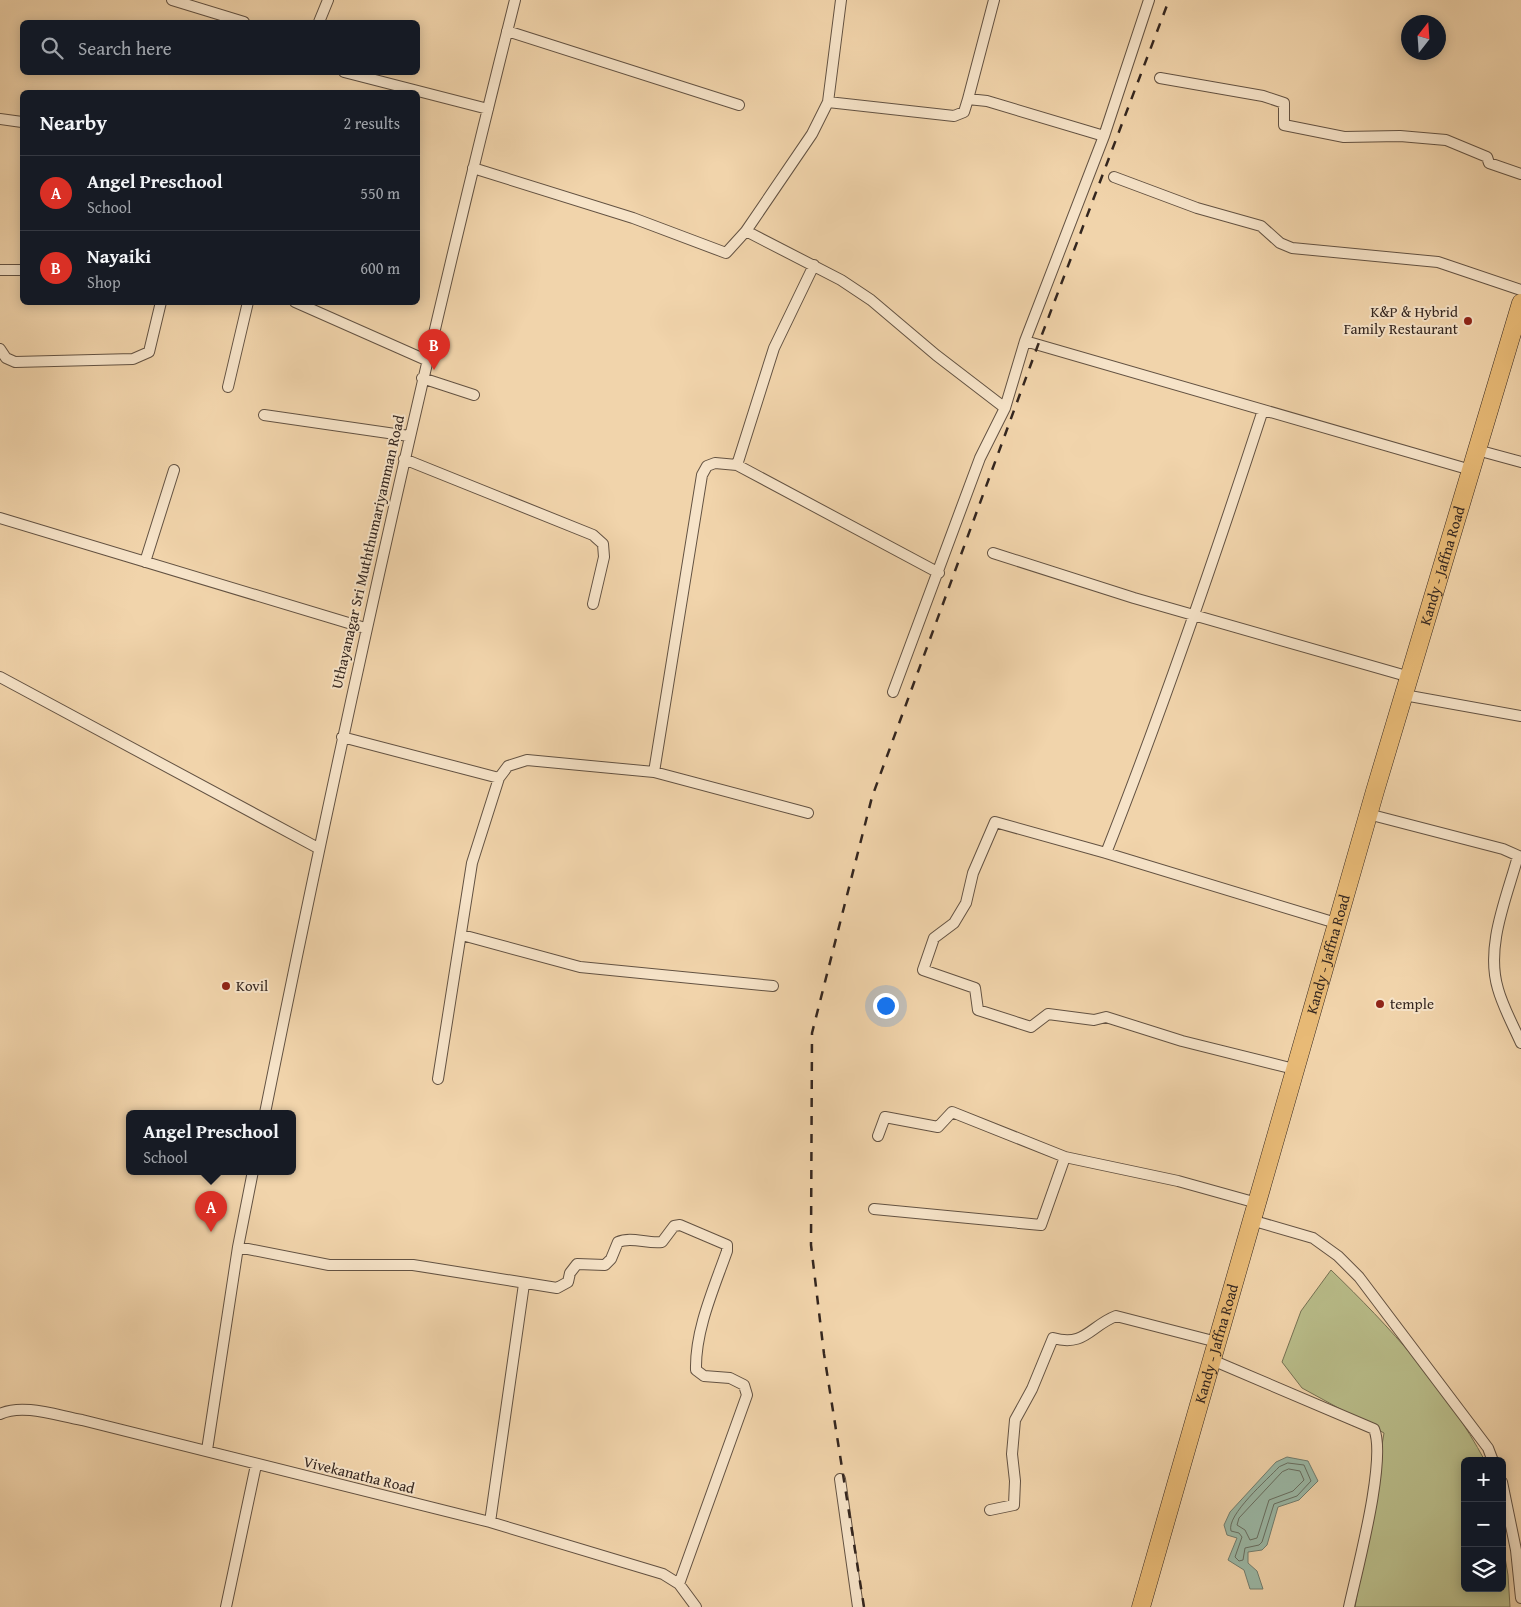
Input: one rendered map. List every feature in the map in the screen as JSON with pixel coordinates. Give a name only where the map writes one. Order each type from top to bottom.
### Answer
[{"type":"highway","name":"Kandy - Jaffna Road","points":[[1141,1607],[1336,923],[1521,303]]},
{"type":"street","points":[[172,0],[237,20]]},
{"type":"street","points":[[320,20],[328,0]]},
{"type":"street","name":"Uthayanagar Sri Muththumariyamman Road","points":[[266,1110],[318,848],[365,628],[426,360],[515,0]]},
{"type":"street","points":[[473,168],[633,218],[726,253],[746,231],[812,134],[828,102],[841,0]]},
{"type":"street","points":[[828,102],[954,116],[964,112],[994,0]]},
{"type":"street","points":[[893,692],[939,573],[980,458],[1004,408],[1025,341],[1104,136],[1149,0]]},
{"type":"street","points":[[507,31],[739,105]]},
{"type":"street","points":[[356,75],[414,90]]},
{"type":"street","points":[[1160,78],[1263,96],[1284,103],[1284,125],[1344,137],[1400,136],[1446,140],[1487,156],[1489,163],[1521,174]]},
{"type":"street","points":[[420,92],[488,109]]},
{"type":"street","points":[[968,99],[987,101],[1104,136]]},
{"type":"street","points":[[0,119],[20,122]]},
{"type":"street","points":[[1114,176],[1197,208],[1261,226],[1280,243],[1292,248],[1438,262],[1521,290]]},
{"type":"street","points":[[746,231],[814,265],[871,300],[936,355],[1004,408]]},
{"type":"street","points":[[737,465],[774,348],[814,265]]},
{"type":"street","points":[[0,270],[20,270]]},
{"type":"street","points":[[0,349],[6,358],[15,362],[133,359],[149,352],[160,305]]},
{"type":"street","points":[[228,387],[247,305]]},
{"type":"street","points":[[302,305],[426,360]]},
{"type":"street","points":[[1025,341],[1471,470]]},
{"type":"street","points":[[422,378],[474,395]]},
{"type":"street","points":[[1106,853],[1158,720],[1195,616],[1263,410]]},
{"type":"street","points":[[264,415],[409,436]]},
{"type":"street","points":[[1477,450],[1521,462]]},
{"type":"street","points":[[404,459],[594,535],[603,544],[604,557],[593,604]]},
{"type":"street","points":[[654,772],[702,475],[707,466],[715,463],[737,465],[939,573]]},
{"type":"street","points":[[145,562],[174,470]]},
{"type":"street","points":[[0,518],[365,628]]},
{"type":"street","points":[[993,553],[1195,616],[1410,677]]},
{"type":"street","points":[[0,677],[318,848]]},
{"type":"street","points":[[1404,695],[1521,716]]},
{"type":"street","points":[[342,737],[499,778]]},
{"type":"street","points":[[438,1079],[472,863],[499,778],[508,766],[527,760],[654,772],[808,813]]},
{"type":"street","points":[[1368,814],[1503,849],[1519,856],[1495,944],[1494,963],[1498,989],[1521,1043]]},
{"type":"street","points":[[1294,1069],[1182,1041],[1106,1017],[1094,1020],[1048,1014],[1031,1027],[978,1010],[974,988],[923,970],[934,938],[954,924],[966,903],[973,873],[995,822],[1106,853],[1336,923]]},
{"type":"street","points":[[462,935],[580,967],[773,986]]},
{"type":"street","points":[[878,1136],[885,1117],[938,1127],[952,1112],[1065,1157],[1178,1181],[1257,1202]]},
{"type":"street","points":[[874,1209],[1041,1226],[1065,1157]]},
{"type":"street","points":[[207,1450],[238,1247],[253,1175]]},
{"type":"street","points":[[1251,1220],[1313,1238],[1338,1256],[1359,1277],[1488,1448],[1491,1457]]},
{"type":"street","points":[[238,1247],[330,1265],[413,1266],[557,1288],[564,1286],[568,1282],[572,1268],[577,1264],[606,1265],[611,1259],[618,1242],[624,1239],[652,1243],[662,1242],[674,1226],[680,1225],[726,1245],[727,1251],[706,1310],[696,1360],[696,1370],[704,1376],[730,1378],[737,1381],[744,1385],[747,1395],[679,1584]]},
{"type":"street","points":[[490,1522],[524,1284]]},
{"type":"street","points":[[990,1510],[1014,1505],[1015,1481],[1012,1454],[1015,1420],[1032,1389],[1053,1338],[1064,1341],[1077,1340],[1092,1332],[1104,1320],[1116,1316],[1217,1342]]},
{"type":"street","points":[[1212,1360],[1374,1429],[1378,1439],[1372,1500],[1349,1607]]},
{"type":"street","name":"Vivekanatha Road","points":[[0,1414],[7,1411],[28,1410],[82,1420],[490,1522],[663,1574],[679,1584],[696,1607]]},
{"type":"street","points":[[226,1607],[256,1465]]},
{"type":"street","points":[[840,1479],[844,1520],[858,1607]]},
{"type":"street","points":[[1506,1501],[1516,1550],[1521,1598]]},
{"type":"green space","points":[[1331,1270],[1395,1336],[1453,1408],[1483,1457],[1461,1457],[1461,1592],[1506,1592],[1506,1563],[1510,1607],[1355,1607],[1384,1433],[1302,1388],[1282,1362],[1301,1311]]},
{"type":"water","points":[[1287,1457],[1308,1461],[1318,1481],[1299,1500],[1278,1507],[1267,1545],[1262,1550],[1248,1552],[1248,1563],[1257,1571],[1263,1589],[1250,1589],[1244,1570],[1228,1560],[1237,1538],[1227,1535],[1224,1525],[1230,1512],[1276,1462]]},
{"type":"railway","points":[[864,1607],[824,1354],[811,1245],[812,1033],[872,797],[1038,345],[1169,0]]},
{"type":"place","name":"K&P & Hybrid Family Restaurant","points":[[1468,321]]},
{"type":"place","name":"Nayaiki","points":[[434,370]]},
{"type":"place","name":"Kovil","points":[[226,986]]},
{"type":"place","name":"temple","points":[[1380,1004]]},
{"type":"place","name":"Angel Preschool","points":[[211,1232]]}]
